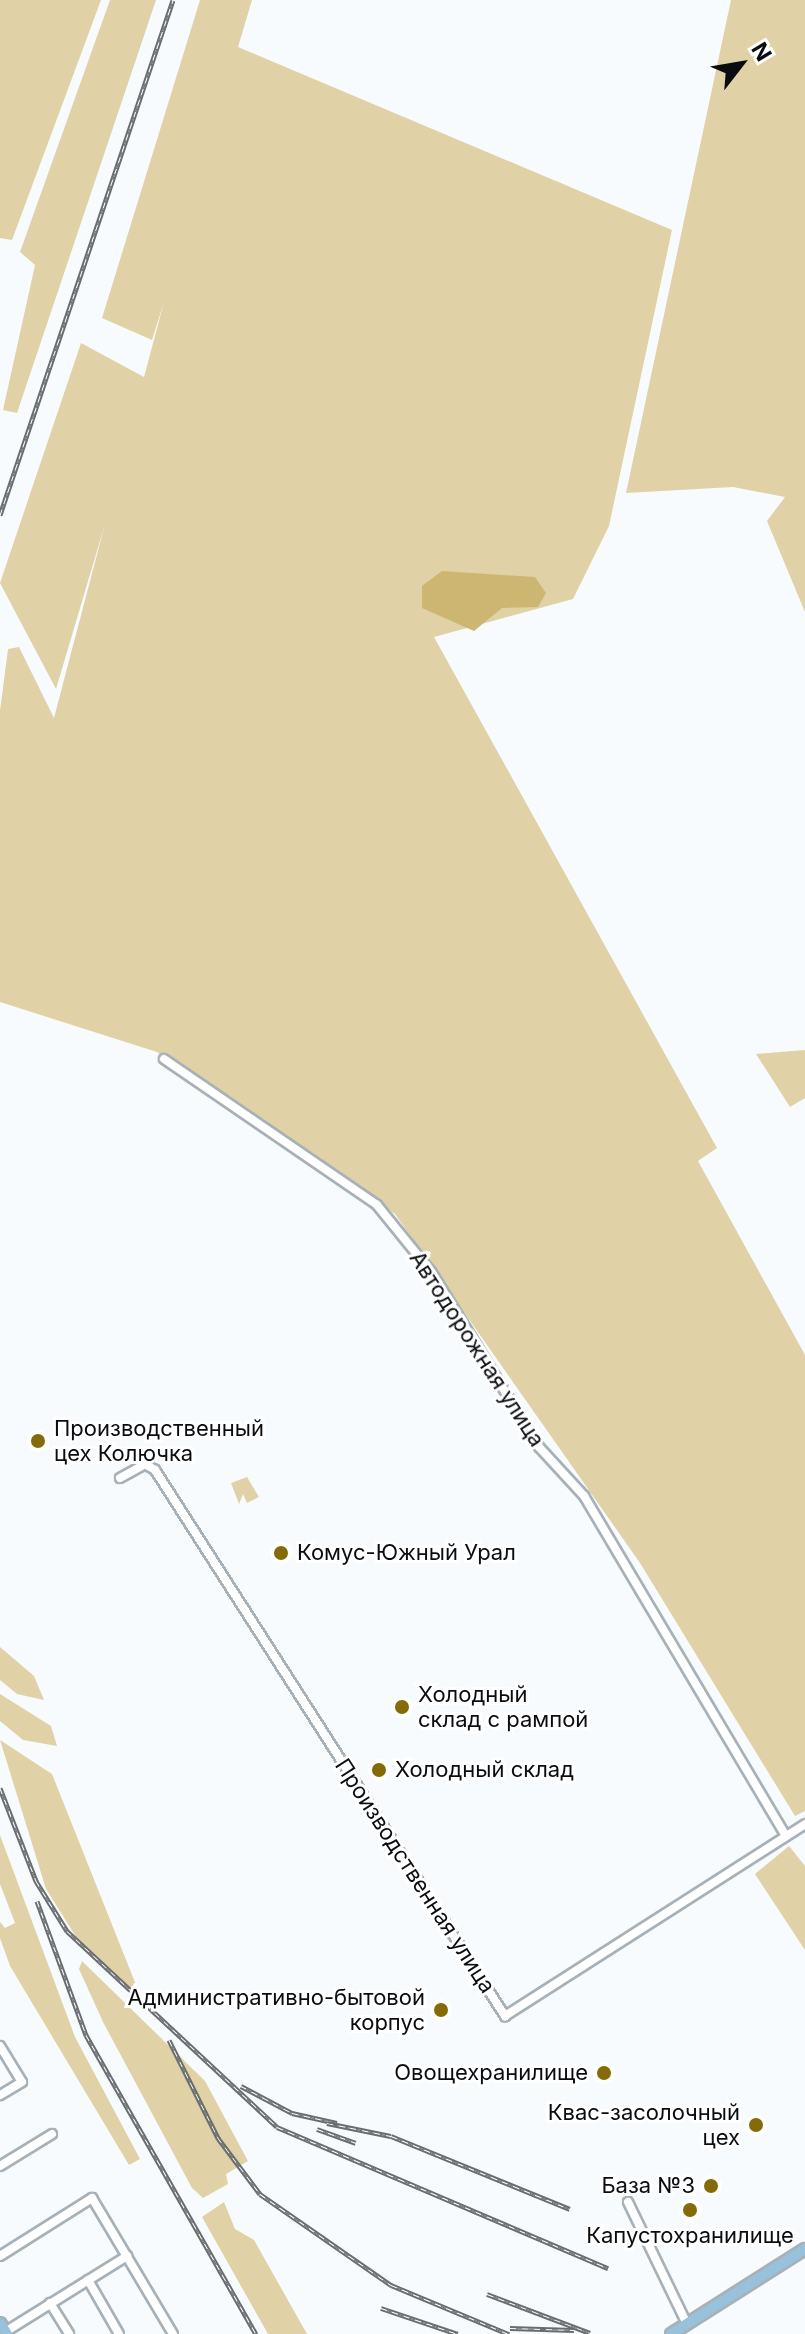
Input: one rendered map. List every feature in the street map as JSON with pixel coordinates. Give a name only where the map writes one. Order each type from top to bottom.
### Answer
[{"type":"main road","points":[[671,2334],[805,2249]]},
{"type":"street","name":"Автодорожная улица","points":[[164,1059],[390,1220],[446,1293],[539,1447],[584,1496],[786,1836]]},
{"type":"street","name":"Производственная улица","points":[[120,1478],[145,1464],[155,1470],[505,2016],[805,1824]]},
{"type":"street","points":[[0,2046],[22,2082],[0,2095]]},
{"type":"street","points":[[0,2166],[52,2134]]},
{"type":"street","points":[[0,2256],[92,2198],[173,2334]]},
{"type":"street","points":[[628,2202],[687,2324]]},
{"type":"street","points":[[3,2331],[127,2256]]},
{"type":"street","points":[[88,2280],[119,2334]]},
{"type":"street","points":[[50,2303],[69,2334]]},
{"type":"shaded area","points":[[0,0],[101,0],[12,240],[0,238]]},
{"type":"shaded area","points":[[110,0],[156,0],[17,413],[3,410],[35,265],[20,252]]},
{"type":"shaded area","points":[[200,0],[252,0],[238,47],[672,230],[609,526],[573,599],[434,637],[717,1148],[698,1161],[805,1355],[805,1811],[795,1816],[640,1563],[395,1214],[157,1052],[0,1002],[0,711],[8,649],[19,647],[54,718],[105,524],[56,689],[0,583],[81,343],[144,377],[164,302],[152,340],[102,318]]},
{"type":"shaded area","points":[[731,0],[805,0],[805,612],[767,521],[785,497],[733,487],[626,493]]},
{"type":"shaded area","points":[[442,571],[535,577],[546,593],[538,607],[502,608],[474,631],[422,608],[422,586]]},
{"type":"shaded area","points":[[805,1050],[805,1098],[790,1107],[756,1054]]},
{"type":"shaded area","points":[[247,1477],[259,1497],[247,1503],[243,1494],[239,1504],[231,1483]]},
{"type":"shaded area","points":[[0,1647],[34,1676],[44,1700],[17,1694],[0,1680]]},
{"type":"shaded area","points":[[0,1694],[51,1726],[57,1746],[23,1740],[0,1721]]},
{"type":"shaded area","points":[[0,1740],[52,1774],[142,2000],[165,2023],[78,1940],[46,1889]]},
{"type":"shaded area","points":[[0,1835],[75,2037],[140,2159],[129,2165],[10,1966],[0,1938],[0,1922],[5,1928],[15,1923],[0,1884]]},
{"type":"shaded area","points":[[789,1846],[805,1866],[805,1950],[755,1874]]},
{"type":"shaded area","points":[[82,1961],[205,2081],[248,2161],[226,2174],[228,2184],[203,2198],[192,2188],[103,2022],[79,1969]]},
{"type":"shaded area","points":[[224,2202],[235,2229],[254,2240],[307,2334],[268,2334],[202,2217]]},
{"type":"railway","points":[[0,515],[173,0]]},
{"type":"railway","points":[[0,1788],[36,1881],[67,1931],[277,2127],[608,2268]]},
{"type":"railway","points":[[37,1901],[86,2035],[256,2334]]},
{"type":"railway","points":[[169,2040],[218,2138],[260,2194],[391,2285],[509,2334]]},
{"type":"railway","points":[[241,2086],[292,2113],[337,2123]]},
{"type":"railway","points":[[327,2123],[391,2136],[570,2209]]},
{"type":"railway","points":[[317,2129],[356,2143]]},
{"type":"railway","points":[[487,2294],[590,2333]]},
{"type":"railway","points":[[381,2308],[458,2334]]},
{"type":"railway","points":[[510,2328],[574,2330]]},
{"type":"place","name":"Производственный цех Колючка","points":[[38,1441]]},
{"type":"place","name":"Комус-Южный Урал","points":[[281,1553]]},
{"type":"place","name":"Холодный склад с рампой","points":[[402,1707]]},
{"type":"place","name":"Холодный склад","points":[[379,1770]]},
{"type":"place","name":"Административно-бытовой корпус","points":[[441,2010]]},
{"type":"place","name":"Овощехранилище","points":[[604,2073]]},
{"type":"place","name":"Квас-засолочный цех","points":[[756,2125]]},
{"type":"place","name":"База №3","points":[[711,2186]]},
{"type":"place","name":"Капустохранилище","points":[[690,2210]]}]
